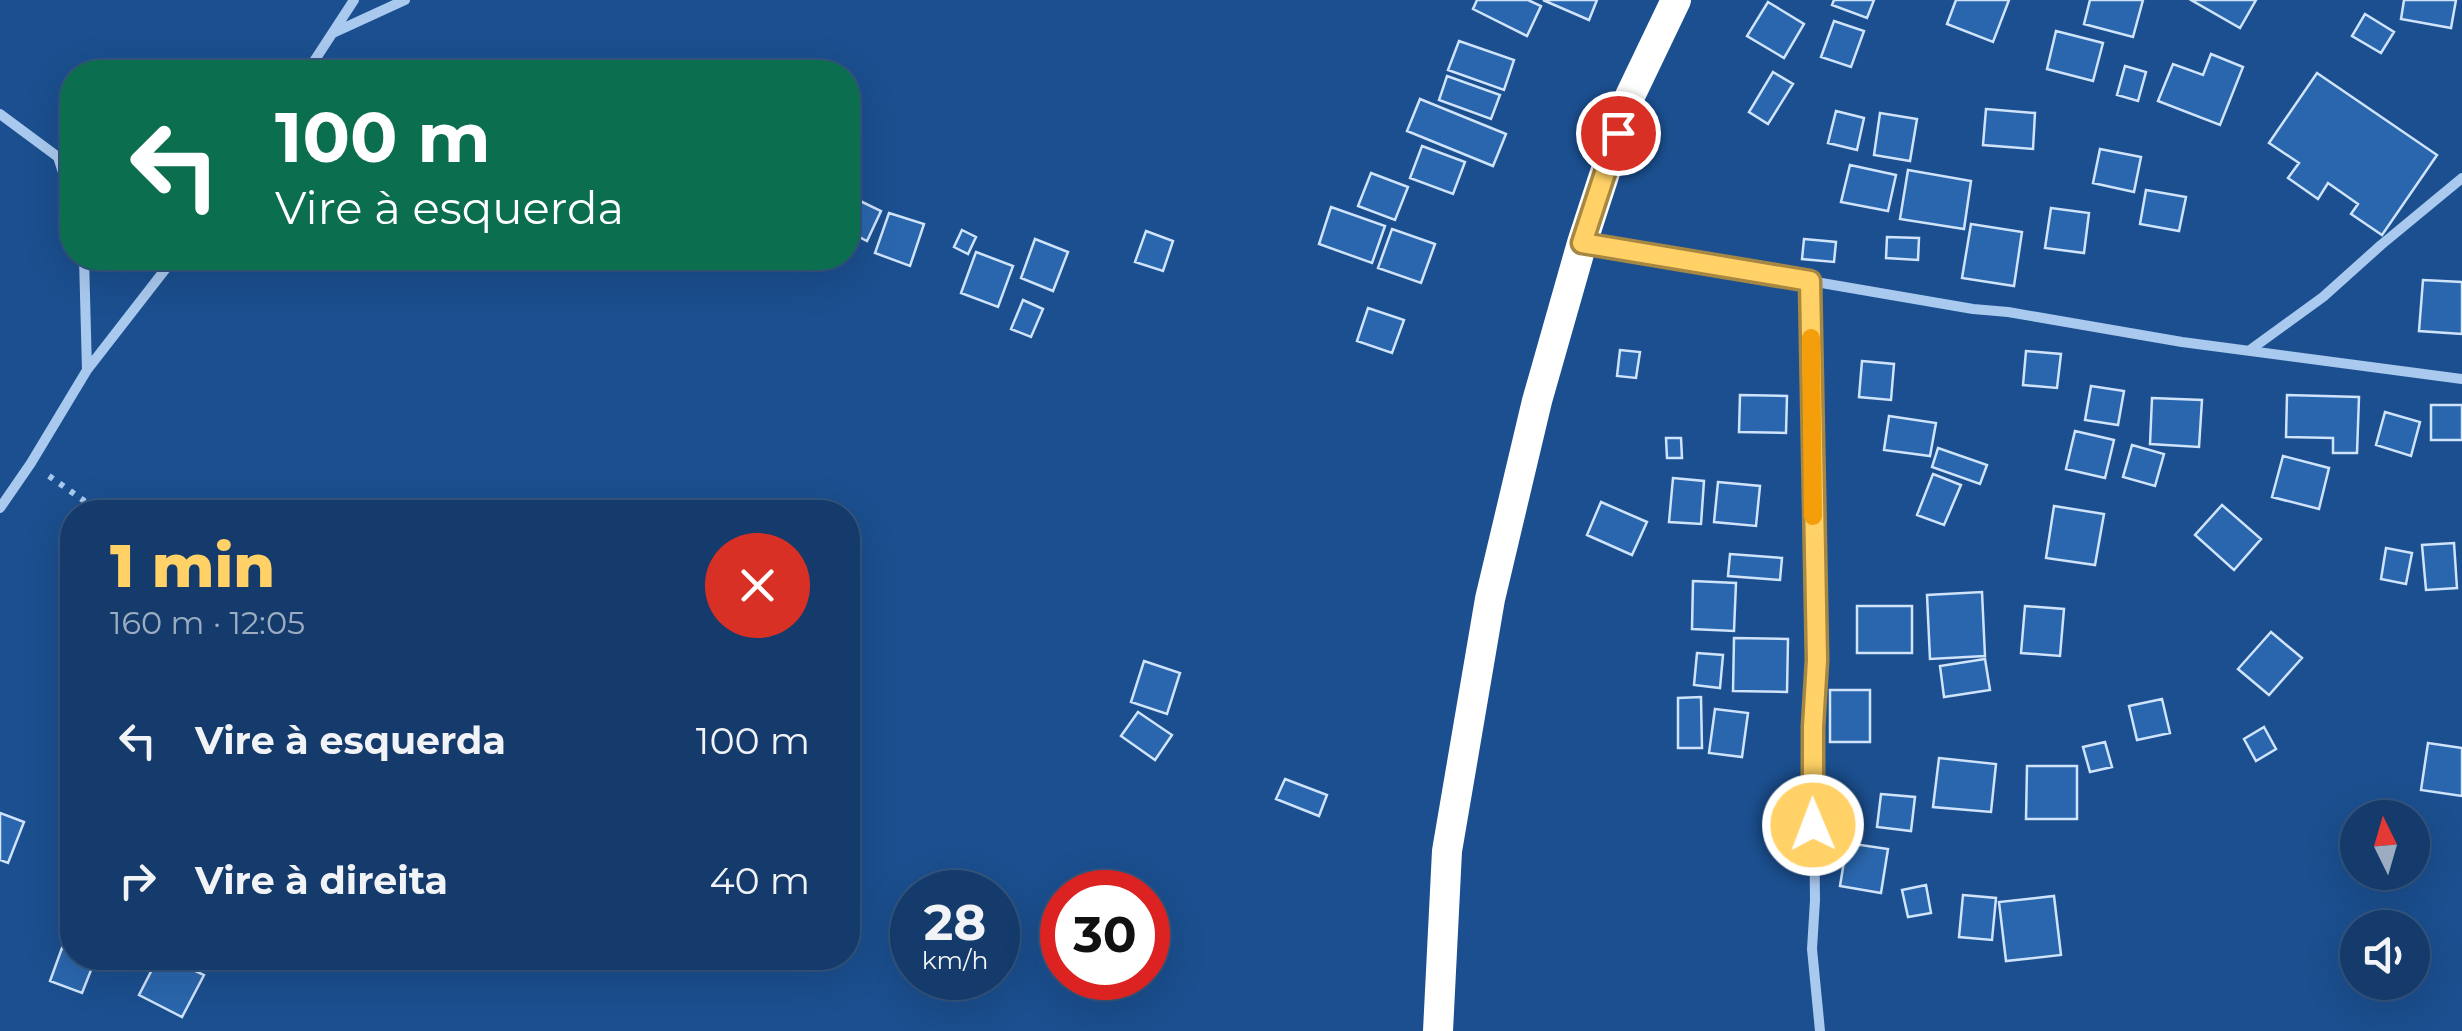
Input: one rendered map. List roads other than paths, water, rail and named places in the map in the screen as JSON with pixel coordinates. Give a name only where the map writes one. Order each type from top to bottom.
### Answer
[{"type":"highway","points":[[1438,1031],[1446,851],[1490,599],[1536,401],[1582,243],[1630,96],[1676,0]]},
{"type":"street","points":[[314,60],[354,0]]},
{"type":"street","points":[[332,34],[405,0]]},
{"type":"street","points":[[0,114],[58,157],[60,163]]},
{"type":"street","points":[[2249,351],[2322,298],[2462,178]]},
{"type":"street","points":[[1582,243],[2182,342],[2462,378]]},
{"type":"street","points":[[84,270],[88,370]]},
{"type":"street","points":[[0,508],[32,464],[88,370],[165,270]]},
{"type":"street","points":[[1810,281],[1817,660],[1812,949],[1820,1031]]}]
